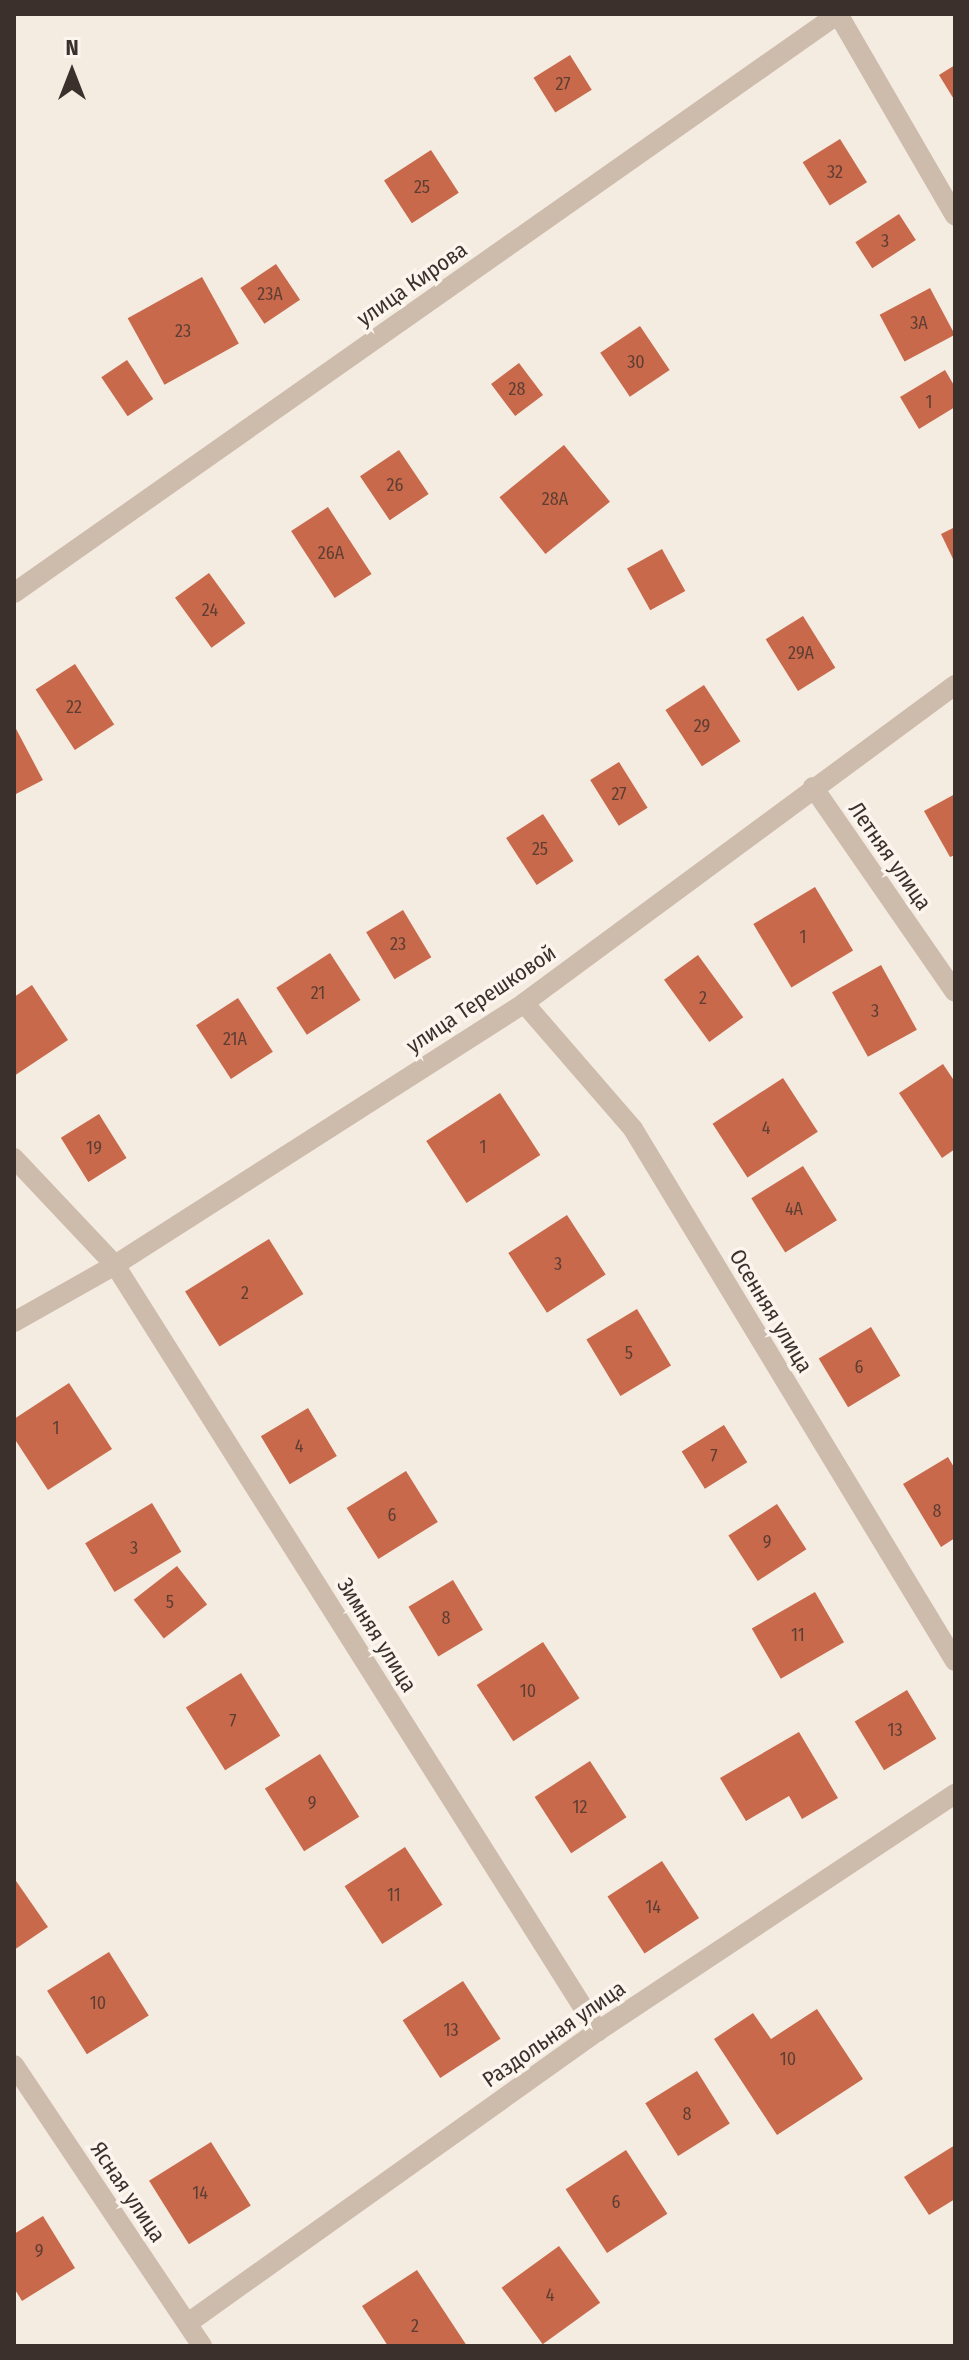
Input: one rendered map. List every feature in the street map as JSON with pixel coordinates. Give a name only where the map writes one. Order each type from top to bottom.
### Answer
[{"type":"street","points":[[838,14],[955,216]]},
{"type":"street","name":"улица Кирова","points":[[14,593],[838,14]]},
{"type":"street","name":"улица Терешковой","points":[[14,1322],[115,1265],[524,1003],[955,685]]},
{"type":"street","name":"Летняя улица","points":[[813,787],[955,992]]},
{"type":"street","name":"Осенняя улица","points":[[524,1003],[633,1129],[955,1661]]},
{"type":"street","name":"Зимняя улица","points":[[14,1158],[115,1265],[598,2031]]},
{"type":"street","name":"Раздольная улица","points":[[188,2323],[598,2031],[955,1794]]},
{"type":"street","name":"Ясная улица","points":[[14,2065],[202,2346]]},
{"type":"building","points":[[570,55],[592,90],[555,113],[534,78]]},
{"type":"building","points":[[955,65],[955,101],[939,75]]},
{"type":"building","points":[[840,139],[867,182],[830,206],[803,162]]},
{"type":"building","points":[[431,150],[459,193],[412,223],[384,180]]},
{"type":"building","points":[[899,214],[916,240],[872,268],[855,242]]},
{"type":"building","points":[[276,264],[300,300],[264,324],[240,288]]},
{"type":"building","points":[[202,277],[239,343],[165,385],[128,318]]},
{"type":"building","points":[[930,288],[955,335],[905,362],[880,315]]},
{"type":"building","points":[[640,326],[670,370],[630,397],[600,353]]},
{"type":"building","points":[[127,360],[153,399],[128,416],[101,377]]},
{"type":"building","points":[[519,363],[543,395],[515,416],[491,384]]},
{"type":"building","points":[[945,370],[955,387],[955,407],[919,429],[900,397]]},
{"type":"building","points":[[564,445],[610,502],[545,554],[499,497]]},
{"type":"building","points":[[399,450],[429,494],[390,520],[360,476]]},
{"type":"building","points":[[328,507],[372,574],[335,598],[291,531]]},
{"type":"building","points":[[955,527],[955,563],[941,534]]},
{"type":"building","points":[[662,549],[685,591],[650,610],[627,568]]},
{"type":"building","points":[[209,573],[245,623],[211,648],[175,598]]},
{"type":"building","points":[[803,616],[835,668],[798,691],[766,639]]},
{"type":"building","points":[[75,664],[114,724],[75,750],[36,690]]},
{"type":"building","points":[[704,685],[740,741],[702,766],[665,710]]},
{"type":"building","points":[[14,725],[43,780],[14,795]]},
{"type":"building","points":[[619,762],[648,808],[619,826],[590,780]]},
{"type":"building","points":[[955,794],[955,855],[950,857],[924,811]]},
{"type":"building","points":[[543,814],[573,861],[537,885],[506,838]]},
{"type":"building","points":[[815,887],[853,950],[791,988],[753,924]]},
{"type":"building","points":[[403,910],[431,957],[394,979],[366,932]]},
{"type":"building","points":[[330,953],[360,1000],[307,1035],[276,988]]},
{"type":"building","points":[[698,955],[743,1017],[709,1042],[664,980]]},
{"type":"building","points":[[881,965],[917,1030],[868,1057],[832,992]]},
{"type":"building","points":[[32,985],[68,1040],[14,1076],[14,997]]},
{"type":"building","points":[[238,998],[273,1052],[231,1079],[196,1025]]},
{"type":"building","points":[[943,1064],[955,1082],[955,1149],[942,1158],[899,1093]]},
{"type":"building","points":[[783,1078],[818,1132],[747,1177],[713,1124]]},
{"type":"building","points":[[500,1093],[540,1155],[467,1203],[426,1141]]},
{"type":"building","points":[[99,1114],[127,1158],[88,1182],[61,1138]]},
{"type":"building","points":[[803,1166],[837,1220],[785,1253],[751,1198]]},
{"type":"building","points":[[567,1215],[606,1275],[547,1313],[508,1253]]},
{"type":"building","points":[[269,1239],[303,1294],[219,1347],[185,1291]]},
{"type":"building","points":[[637,1309],[671,1366],[620,1396],[586,1339]]},
{"type":"building","points":[[871,1327],[900,1376],[848,1407],[819,1358]]},
{"type":"building","points":[[69,1383],[112,1449],[48,1490],[14,1438],[14,1419]]},
{"type":"building","points":[[308,1408],[337,1456],[290,1484],[261,1436]]},
{"type":"building","points":[[724,1425],[747,1462],[705,1489],[682,1451]]},
{"type":"building","points":[[948,1457],[955,1469],[955,1538],[941,1547],[903,1484]]},
{"type":"building","points":[[406,1471],[438,1522],[378,1559],[347,1508]]},
{"type":"building","points":[[152,1503],[181,1552],[114,1592],[85,1543]]},
{"type":"building","points":[[777,1504],[806,1549],[758,1581],[728,1536]]},
{"type":"building","points":[[177,1566],[207,1605],[164,1638],[134,1600]]},
{"type":"building","points":[[453,1580],[483,1630],[438,1656],[408,1607]]},
{"type":"building","points":[[815,1592],[844,1642],[781,1679],[752,1628]]},
{"type":"building","points":[[543,1642],[579,1698],[513,1741],[477,1685]]},
{"type":"building","points":[[241,1673],[280,1736],[225,1770],[186,1707]]},
{"type":"building","points":[[907,1690],[936,1739],[884,1770],[855,1721]]},
{"type":"building","points":[[799,1732],[838,1798],[802,1819],[789,1796],[746,1821],[720,1778]]},
{"type":"building","points":[[320,1754],[359,1817],[304,1851],[265,1788]]},
{"type":"building","points":[[590,1761],[626,1817],[571,1853],[535,1797]]},
{"type":"building","points":[[405,1847],[443,1905],[382,1944],[345,1886]]},
{"type":"building","points":[[662,1861],[699,1918],[645,1953],[607,1896]]},
{"type":"building","points":[[14,1878],[48,1927],[14,1950]]},
{"type":"building","points":[[109,1952],[149,2016],[87,2054],[47,1991]]},
{"type":"building","points":[[463,1981],[501,2039],[440,2078],[403,2020]]},
{"type":"building","points":[[817,2009],[863,2079],[777,2135],[714,2039],[753,2013],[771,2039]]},
{"type":"building","points":[[697,2071],[730,2124],[678,2156],[645,2103]]},
{"type":"building","points":[[211,2142],[251,2206],[189,2244],[149,2181]]},
{"type":"building","points":[[955,2145],[955,2199],[929,2215],[904,2177]]},
{"type":"building","points":[[626,2150],[667,2214],[607,2253],[566,2189]]},
{"type":"building","points":[[43,2216],[75,2268],[22,2301],[14,2288],[14,2234]]},
{"type":"building","points":[[559,2246],[600,2303],[543,2344],[502,2288]]},
{"type":"building","points":[[417,2270],[467,2346],[388,2346],[362,2306]]}]
